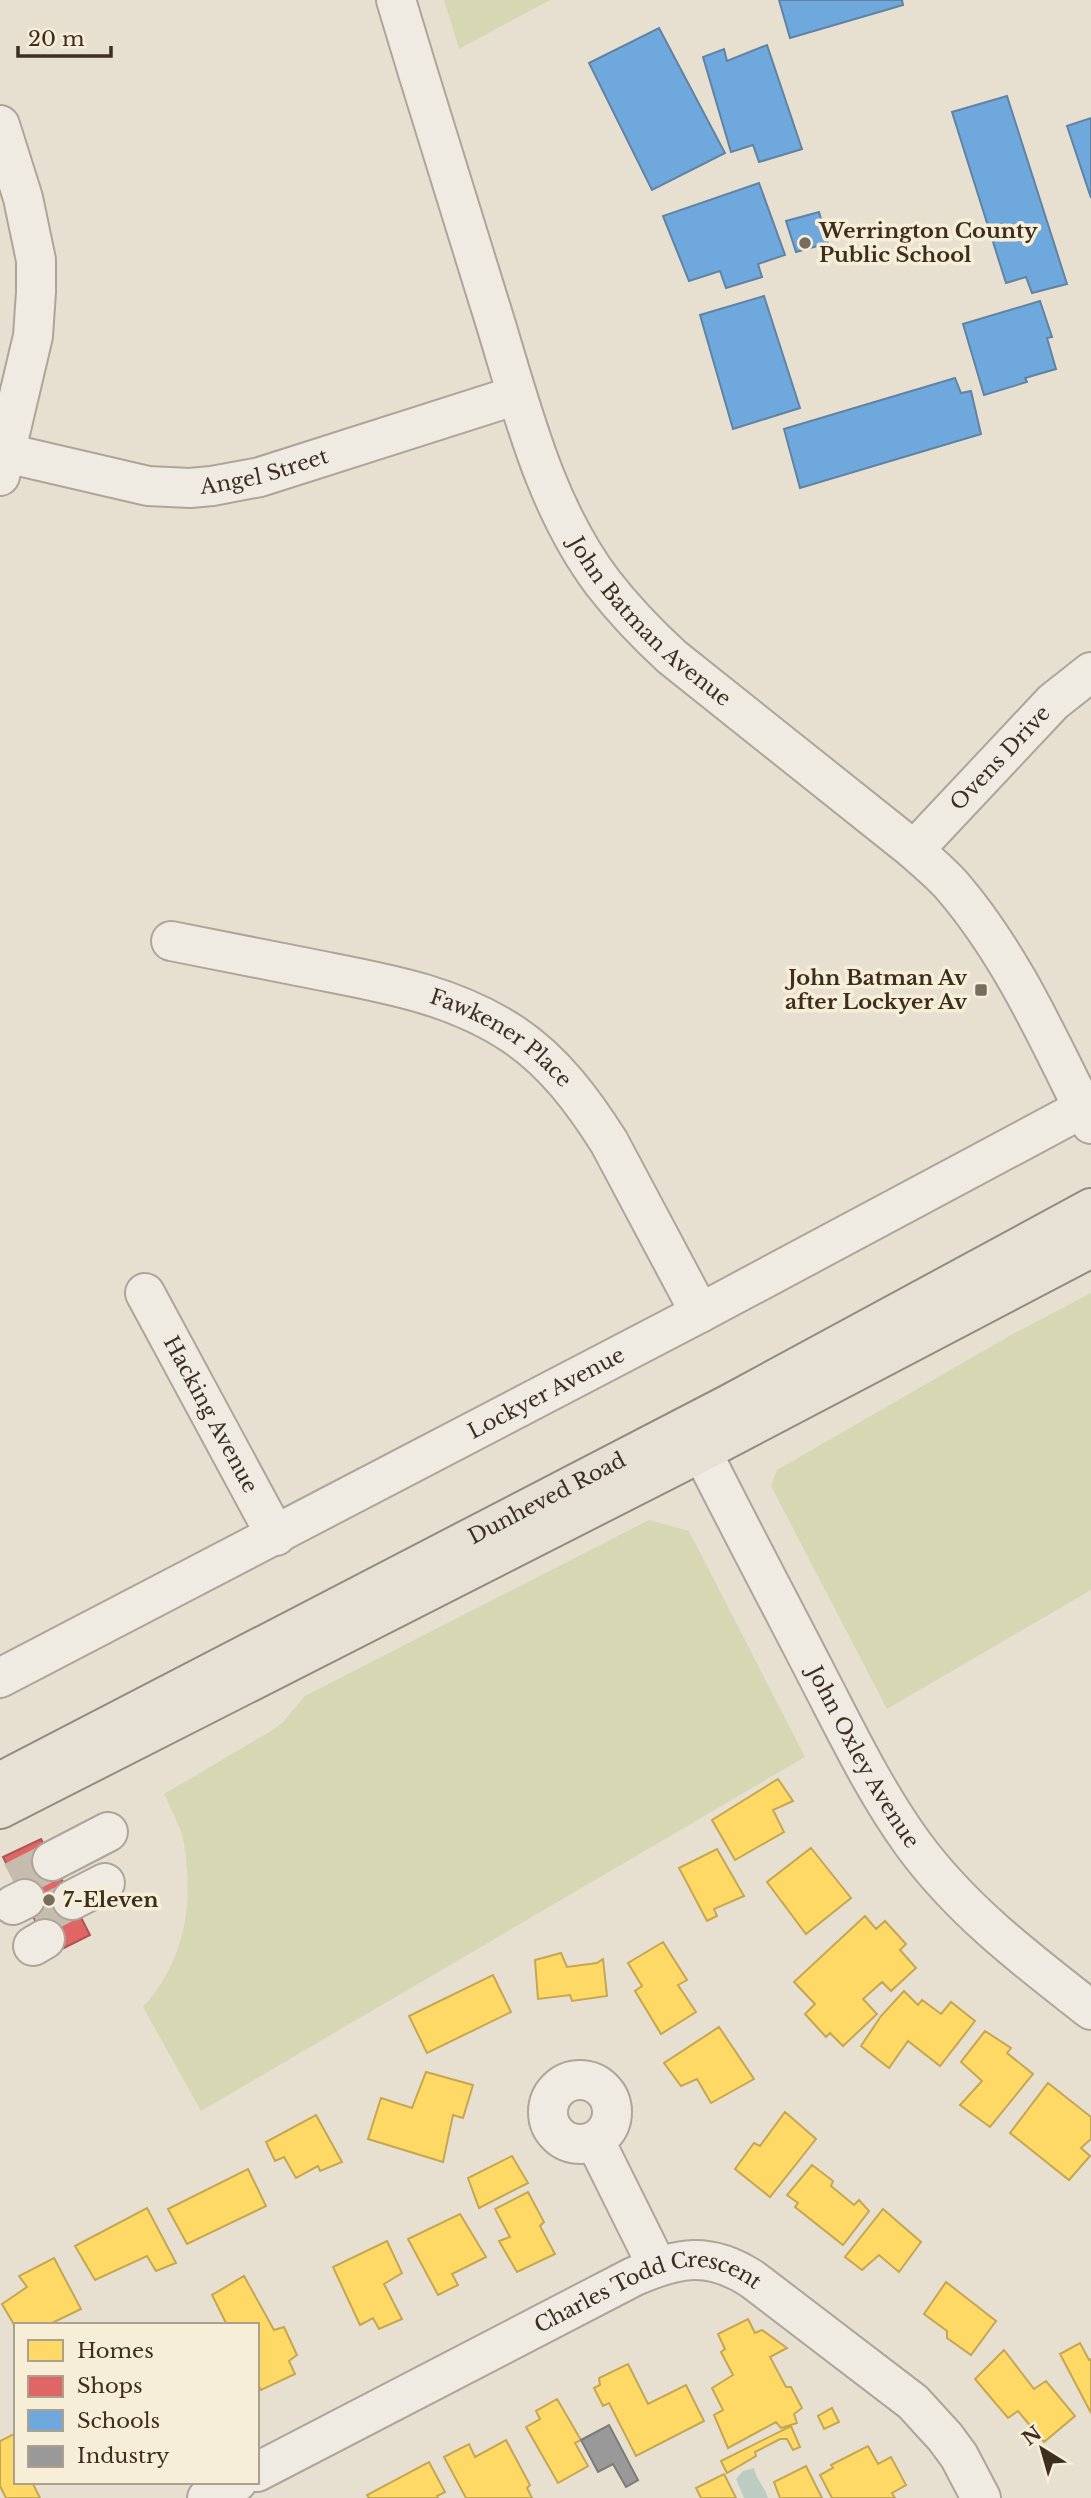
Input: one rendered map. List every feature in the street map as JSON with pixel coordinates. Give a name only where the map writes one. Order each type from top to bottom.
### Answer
[{"type":"main road","name":"Dunheved Road","points":[[0,1782],[731,1402],[1091,1208]]},
{"type":"main road","name":"Dunheved Road","points":[[0,1809],[702,1452],[1087,1247]]},
{"type":"main road","points":[[644,1447],[702,1452],[731,1402]]},
{"type":"street","name":"John Batman Avenue","points":[[396,0],[517,395],[548,485],[572,533],[602,582],[635,621],[672,657],[914,850],[951,884],[987,930],[1088,1112]]},
{"type":"street","points":[[0,125],[23,198],[36,260],[33,336],[3,465]]},
{"type":"street","name":"Angel Street","points":[[3,465],[148,486],[212,486],[260,477],[517,395]]},
{"type":"street","name":"Ovens Drive","points":[[914,850],[1053,702],[1091,672]]},
{"type":"street","name":"Fawkener Place","points":[[171,941],[404,987],[463,1007],[516,1036],[556,1070],[593,1116],[700,1313]]},
{"type":"street","name":"Lockyer Avenue","points":[[0,1678],[1088,1112]]},
{"type":"street","name":"Hacking Avenue","points":[[145,1293],[276,1536]]},
{"type":"street","name":"John Oxley Avenue","points":[[702,1452],[852,1744],[914,1845],[949,1888],[986,1926],[1091,2010]]},
{"type":"street","points":[[595,2141],[657,2266]]},
{"type":"street","name":"Charles Todd Crescent","points":[[259,2471],[657,2266],[677,2260],[699,2259],[719,2263],[752,2278],[913,2402],[952,2446],[981,2498]]},
{"type":"street","points":[[207,2498],[233,2484]]},
{"type":"green space","points":[[444,0],[550,0],[459,49]]},
{"type":"green space","points":[[1091,1293],[1091,1590],[887,1709],[771,1486],[777,1470],[1011,1335]]},
{"type":"green space","points":[[649,1520],[689,1531],[805,1757],[201,2111],[143,2007],[155,1993],[173,1961],[187,1909],[184,1845],[180,1829],[164,1794],[271,1731],[282,1723],[305,1696]]},
{"type":"shaded area","points":[[754,2468],[768,2498],[744,2498],[736,2479],[743,2471]]},
{"type":"building: Homes","points":[[778,1779],[793,1801],[773,1810],[784,1832],[735,1860],[712,1820]]},
{"type":"building: Homes","points":[[811,1848],[851,1898],[806,1934],[767,1882]]},
{"type":"building: Homes","points":[[717,1849],[744,1896],[714,1909],[717,1916],[707,1921],[679,1868]]},
{"type":"building: Homes","points":[[865,1916],[876,1929],[885,1921],[906,1944],[900,1950],[916,1968],[891,1991],[882,1982],[863,1999],[877,2014],[843,2046],[830,2033],[826,2037],[805,2014],[815,2004],[794,1982]]},
{"type":"building: Homes","points":[[663,1942],[687,1980],[678,1985],[696,2012],[661,2034],[635,1991],[642,1986],[628,1963]]},
{"type":"building: Homes","points":[[561,1953],[567,1967],[597,1963],[603,1959],[607,1996],[572,2001],[570,1995],[538,1999],[535,1960]]},
{"type":"building: Homes","points":[[493,1975],[511,2012],[427,2053],[409,2016]]},
{"type":"building: Homes","points":[[904,1991],[918,2005],[922,2000],[941,2014],[951,2002],[975,2021],[940,2066],[908,2041],[889,2068],[861,2046],[881,2016]]},
{"type":"building: Homes","points":[[719,2027],[754,2079],[711,2103],[697,2079],[681,2086],[664,2063]]},
{"type":"building: Homes","points":[[985,2031],[1011,2048],[1007,2053],[1033,2074],[990,2127],[960,2105],[982,2081],[961,2062]]},
{"type":"building: Homes","points":[[426,2072],[473,2085],[463,2118],[453,2115],[443,2162],[368,2139],[381,2098],[412,2108]]},
{"type":"building: Homes","points":[[1048,2083],[1091,2117],[1091,2139],[1081,2148],[1090,2156],[1069,2180],[1010,2133]]},
{"type":"building: Homes","points":[[785,2112],[816,2139],[770,2197],[735,2169],[754,2143],[760,2146]]},
{"type":"building: Homes","points":[[316,2115],[342,2162],[320,2171],[318,2166],[296,2178],[284,2157],[275,2161],[266,2142]]},
{"type":"building: Homes","points":[[512,2156],[528,2183],[479,2208],[468,2178]]},
{"type":"building: Homes","points":[[812,2165],[833,2181],[831,2186],[854,2205],[859,2200],[869,2211],[843,2245],[795,2207],[798,2203],[787,2195]]},
{"type":"building: Homes","points":[[248,2169],[266,2206],[187,2244],[168,2209]]},
{"type":"building: Homes","points":[[528,2192],[544,2222],[540,2226],[555,2254],[517,2272],[499,2241],[510,2237],[495,2209]]},
{"type":"building: Homes","points":[[147,2208],[176,2263],[156,2271],[147,2256],[95,2280],[75,2246]]},
{"type":"building: Homes","points":[[883,2209],[921,2242],[899,2272],[879,2255],[862,2270],[845,2257]]},
{"type":"building: Homes","points":[[460,2214],[486,2257],[452,2274],[458,2285],[438,2295],[408,2239]]},
{"type":"building: Homes","points":[[387,2241],[402,2273],[384,2284],[402,2319],[379,2329],[373,2318],[360,2325],[333,2267]]},
{"type":"building: Homes","points":[[54,2258],[81,2309],[52,2323],[14,2325],[2,2304],[27,2287],[19,2276]]},
{"type":"building: Homes","points":[[244,2276],[274,2330],[284,2327],[297,2355],[289,2361],[295,2374],[261,2390],[259,2323],[226,2323],[212,2295]]},
{"type":"building: Homes","points":[[946,2282],[996,2321],[971,2355],[947,2338],[947,2331],[924,2314]]},
{"type":"building: Homes","points":[[748,2319],[755,2333],[762,2330],[787,2348],[770,2357],[786,2387],[791,2387],[802,2408],[794,2414],[797,2423],[781,2428],[776,2422],[728,2448],[714,2415],[723,2410],[712,2388],[733,2375],[721,2352],[725,2349],[718,2334]]},
{"type":"building: Homes","points":[[1080,2343],[1089,2360],[1091,2359],[1091,2413],[1060,2354]]},
{"type":"building: Homes","points":[[1004,2350],[1034,2389],[1046,2381],[1075,2416],[1044,2442],[1018,2411],[1008,2418],[975,2379]]},
{"type":"building: Homes","points":[[628,2364],[648,2404],[686,2385],[704,2421],[636,2456],[609,2403],[603,2406],[594,2388],[600,2385],[599,2378]]},
{"type":"building: Homes","points":[[557,2399],[581,2440],[575,2443],[588,2466],[558,2483],[526,2427],[540,2419],[536,2411]]},
{"type":"building: Homes","points":[[832,2408],[839,2422],[824,2429],[818,2416]]},
{"type":"building: Homes","points":[[791,2426],[800,2447],[793,2450],[787,2439],[780,2439],[755,2452],[756,2456],[727,2473],[721,2461]]},
{"type":"building: Homes","points":[[14,2434],[14,2484],[33,2484],[40,2498],[6,2498],[0,2486],[0,2441]]},
{"type":"building: Homes","points":[[506,2440],[530,2485],[527,2488],[532,2498],[466,2498],[444,2457],[469,2444],[475,2457]]},
{"type":"building: Homes","points":[[868,2446],[878,2464],[891,2457],[906,2485],[892,2493],[895,2498],[832,2498],[820,2475],[833,2468],[831,2465]]},
{"type":"building: Homes","points":[[429,2462],[445,2492],[437,2496],[438,2498],[369,2498],[367,2495]]},
{"type":"building: Homes","points":[[806,2466],[822,2498],[780,2498],[774,2482]]},
{"type":"building: Homes","points":[[724,2474],[736,2498],[701,2498],[696,2488]]},
{"type":"building: Shops","points":[[41,1839],[90,1935],[52,1954],[3,1857]]},
{"type":"building: Schools","points":[[779,0],[902,0],[903,5],[790,38]]},
{"type":"building: Schools","points":[[659,28],[725,153],[652,190],[589,63]]},
{"type":"building: Schools","points":[[767,45],[802,149],[759,162],[753,145],[731,152],[703,57],[724,49],[727,61]]},
{"type":"building: Schools","points":[[1007,96],[1067,284],[1032,293],[1026,277],[1006,283],[952,112]]},
{"type":"building: Schools","points":[[1091,118],[1091,198],[1067,126]]},
{"type":"building: Schools","points":[[759,183],[785,255],[758,264],[762,277],[726,288],[720,271],[689,281],[663,216]]},
{"type":"building: Schools","points":[[819,212],[828,243],[796,252],[786,221]]},
{"type":"building: Schools","points":[[764,296],[800,408],[733,429],[700,315]]},
{"type":"building: Schools","points":[[1040,301],[1052,337],[1047,338],[1056,369],[1025,378],[1027,382],[984,395],[963,324]]},
{"type":"building: Schools","points":[[955,378],[961,393],[971,391],[981,434],[800,488],[784,429]]},
{"type":"building: Industry","points":[[609,2425],[638,2480],[626,2487],[613,2464],[598,2472],[581,2440]]},
{"type":"tunnel","points":[[13,1881],[52,1861]]},
{"type":"tunnel","points":[[35,1919],[72,1900]]},
{"type":"place","name":"Werrington County Public School","points":[[805,243]]},
{"type":"place","name":"John Batman Av after Lockyer Av","points":[[981,990]]},
{"type":"place","name":"7-Eleven","points":[[49,1900]]}]
